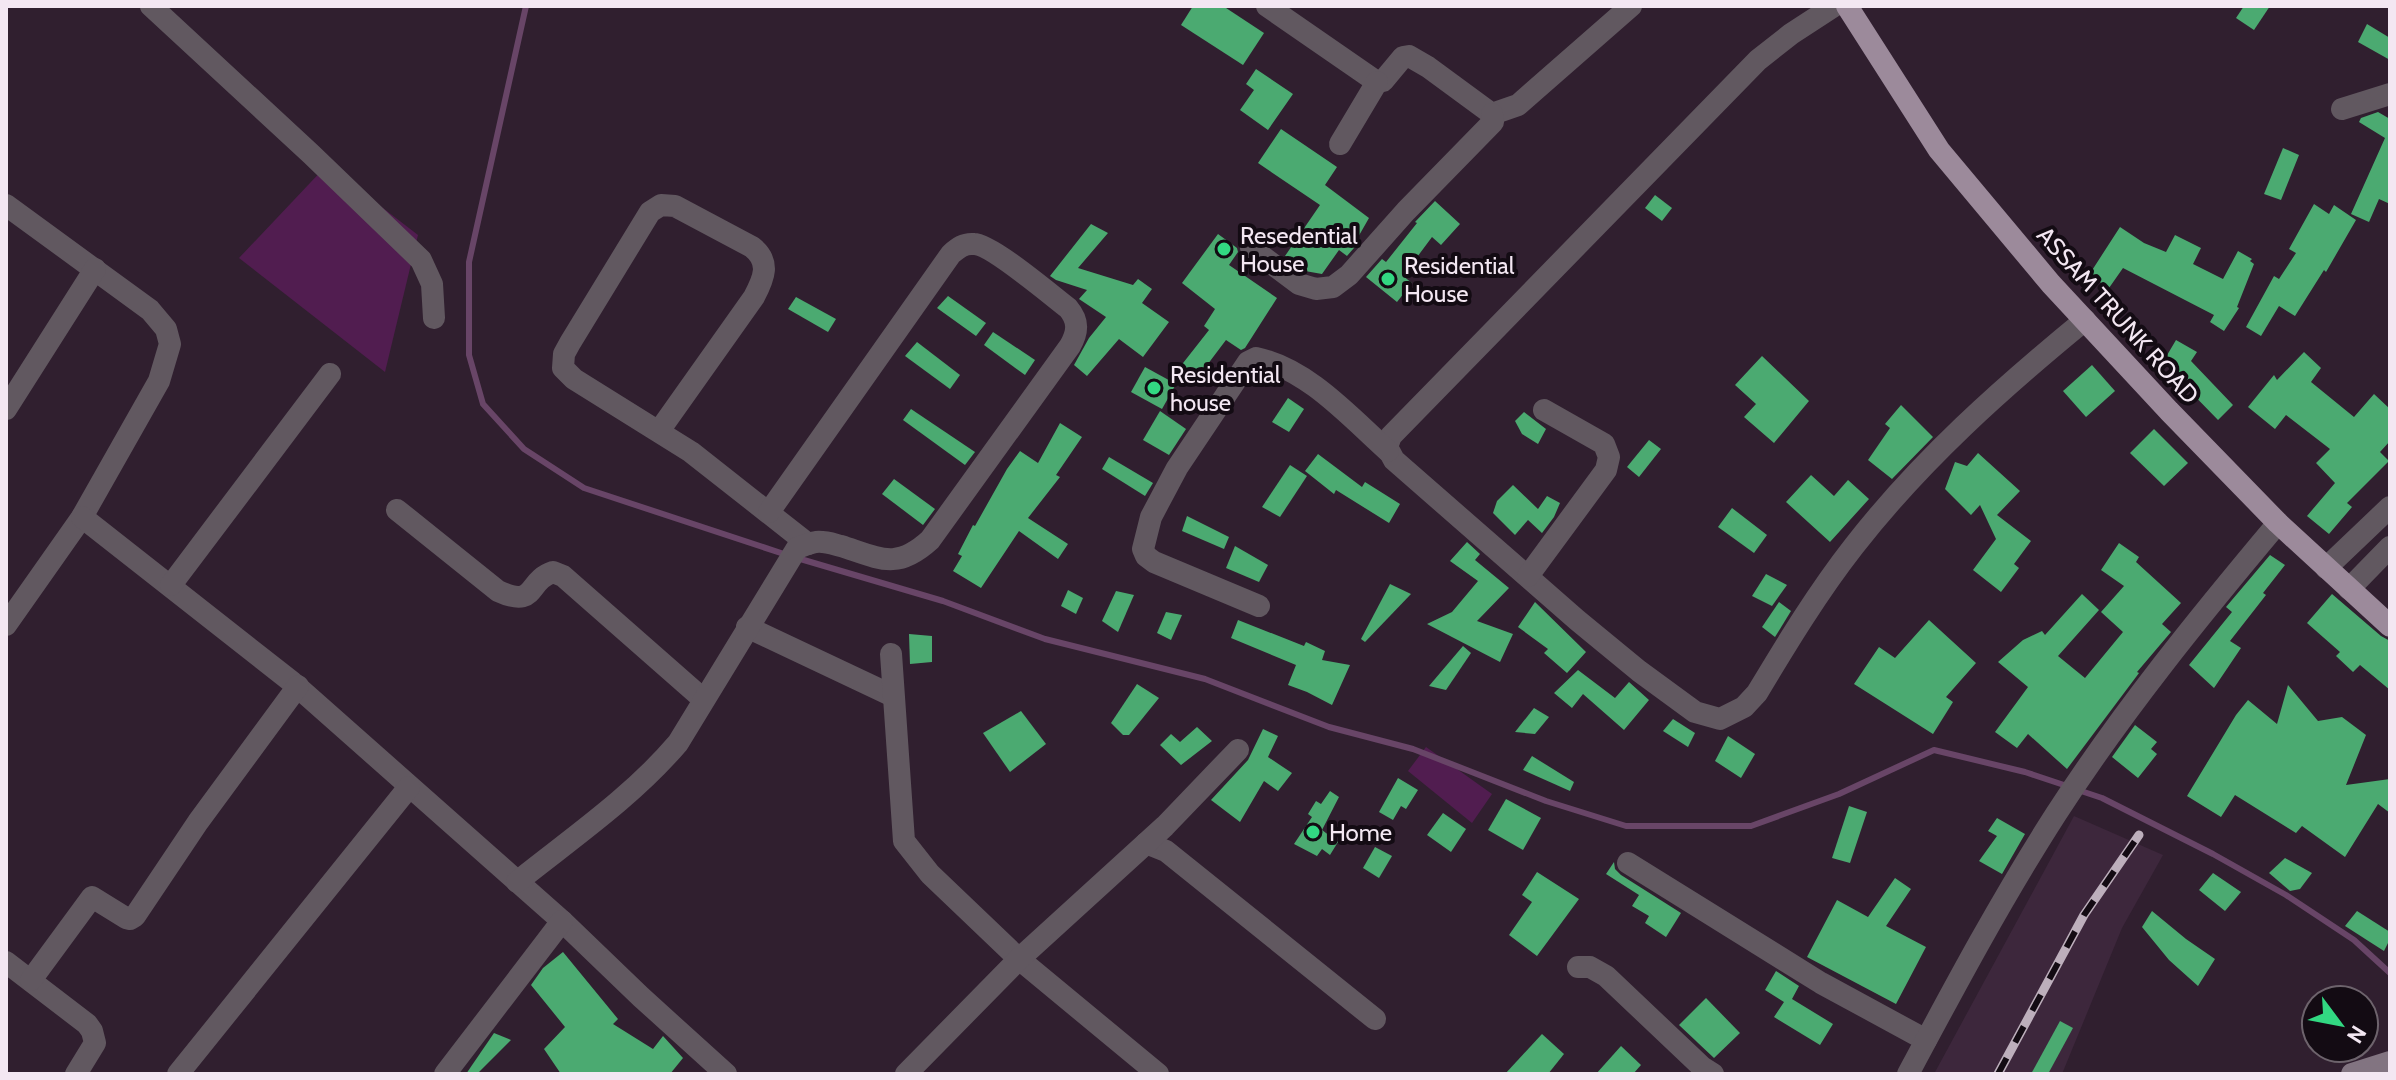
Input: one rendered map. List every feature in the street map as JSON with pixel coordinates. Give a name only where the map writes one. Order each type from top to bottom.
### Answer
[{"type":"main road","name":"ASSAM TRUNK ROAD","points":[[1847,6],[1939,150],[2085,320],[2278,523],[2390,626]]},
{"type":"main road","points":[[2352,1074],[2390,1062]]},
{"type":"street","points":[[151,6],[421,260],[432,284],[434,318]]},
{"type":"street","points":[[1251,248],[1299,284],[1316,289],[1333,287],[1349,275],[1493,122],[1492,114],[1409,56],[1403,57],[1383,81],[1377,82],[1267,6]]},
{"type":"street","points":[[1492,114],[1518,105],[1631,6]]},
{"type":"street","points":[[1388,451],[1391,436],[1528,298],[1699,117],[1758,60],[1834,6]]},
{"type":"street","points":[[1340,144],[1377,82]]},
{"type":"street","points":[[2342,109],[2390,94]]},
{"type":"street","points":[[6,205],[161,321],[170,344],[159,381],[82,517],[6,625]]},
{"type":"street","points":[[659,431],[754,297],[764,278],[765,264],[761,254],[752,247],[675,206],[661,205],[650,212],[570,343],[563,360],[566,373],[691,452],[769,512],[802,546]]},
{"type":"street","points":[[517,882],[637,787],[678,743],[747,627],[802,546],[830,543],[888,561],[901,560],[923,546],[1070,346],[1076,335],[1076,317],[991,250],[975,243],[961,246],[951,254],[769,512]]},
{"type":"street","points":[[6,409],[95,269]]},
{"type":"street","points":[[1259,606],[1154,562],[1143,549],[1148,526],[1165,489],[1248,362],[1256,358],[1268,360],[1311,384],[1388,451],[1394,460],[1639,671],[1695,712],[1720,719],[1730,717],[1757,693],[1840,564],[1898,495],[1994,395],[2085,320]]},
{"type":"street","points":[[171,585],[330,374]]},
{"type":"street","points":[[1528,576],[1598,482],[1606,470],[1609,457],[1604,444],[1544,410]]},
{"type":"street","points":[[2326,568],[2390,507]]},
{"type":"street","points":[[397,510],[498,591],[511,597],[531,593],[547,574],[553,572],[563,576],[703,699]]},
{"type":"street","points":[[82,517],[298,686],[562,921],[726,1074]]},
{"type":"street","points":[[1908,1074],[1967,964],[2075,788],[2163,664],[2278,523]]},
{"type":"street","points":[[2349,589],[2390,547]]},
{"type":"street","points":[[747,627],[893,696]]},
{"type":"street","points":[[891,654],[904,841],[930,874],[1019,959],[1158,1074]]},
{"type":"street","points":[[31,980],[92,897],[126,918],[135,916],[198,822],[298,686]]},
{"type":"street","points":[[906,1074],[1019,959],[1146,843],[1238,750]]},
{"type":"street","points":[[178,1074],[409,787]]},
{"type":"street","points":[[1146,843],[1166,851],[1375,1019]]},
{"type":"street","points":[[1628,863],[1821,983],[1926,1040]]},
{"type":"street","points":[[445,1074],[562,921]]},
{"type":"street","points":[[6,962],[92,1031],[95,1043],[76,1074]]},
{"type":"street","points":[[1578,967],[1590,967],[1606,976],[1713,1074]]},
{"type":"shaded area","points":[[327,165],[418,235],[385,372],[239,258]]},
{"type":"shaded area","points":[[1426,747],[1492,794],[1472,823],[1408,771]]},
{"type":"shaded area","points":[[2074,816],[2163,855],[2122,928],[2062,1074],[1934,1074]]},
{"type":"building","points":[[1193,6],[1223,6],[1264,33],[1243,65],[1181,25]]},
{"type":"building","points":[[2244,6],[2270,6],[2254,30],[2236,18]]},
{"type":"building","points":[[2367,24],[2390,38],[2390,60],[2358,42]]},
{"type":"building","points":[[1256,69],[1293,94],[1268,130],[1240,110],[1254,90],[1246,84]]},
{"type":"building","points":[[2378,112],[2390,119],[2390,204],[2379,199],[2369,222],[2351,214],[2385,138],[2359,122],[2361,118]]},
{"type":"building","points":[[1281,129],[1337,167],[1325,185],[1369,218],[1357,239],[1360,241],[1347,256],[1339,250],[1322,274],[1305,271],[1285,256],[1320,205],[1258,163]]},
{"type":"building","points":[[2283,148],[2299,155],[2281,200],[2264,194]]},
{"type":"building","points":[[1655,195],[1672,208],[1662,221],[1645,208]]},
{"type":"building","points":[[1435,201],[1460,224],[1441,245],[1432,237],[1403,276],[1412,283],[1397,302],[1366,277],[1382,259],[1386,262],[1415,222]]},
{"type":"building","points":[[2314,204],[2329,214],[2334,205],[2356,220],[2326,272],[2324,270],[2295,316],[2279,306],[2261,336],[2246,327],[2274,276],[2279,279],[2296,253],[2289,249]]},
{"type":"building","points":[[1091,224],[1108,233],[1078,268],[1133,285],[1138,279],[1152,289],[1142,303],[1169,322],[1143,357],[1119,339],[1087,376],[1074,365],[1089,338],[1106,317],[1079,299],[1087,290],[1050,276]]},
{"type":"building","points":[[2120,227],[2144,243],[2166,252],[2175,235],[2201,248],[2193,264],[2223,279],[2238,251],[2252,259],[2250,261],[2254,264],[2239,308],[2224,331],[2210,322],[2214,315],[2123,268],[2109,288],[2089,275]]},
{"type":"building","points":[[1218,234],[1237,248],[1238,252],[1229,265],[1277,298],[1245,348],[1241,350],[1226,340],[1192,385],[1176,372],[1209,330],[1204,326],[1215,309],[1182,283]]},
{"type":"building","points":[[948,296],[986,323],[976,336],[937,308]]},
{"type":"building","points":[[796,297],[836,319],[828,332],[788,309]]},
{"type":"building","points":[[993,332],[1035,360],[1025,375],[984,345]]},
{"type":"building","points":[[2176,340],[2197,352],[2191,361],[2233,405],[2218,420],[2180,381],[2186,376],[2163,362]]},
{"type":"building","points":[[917,342],[960,375],[950,389],[905,356]]},
{"type":"building","points":[[2304,352],[2321,368],[2311,382],[2354,417],[2374,394],[2390,409],[2390,441],[2380,452],[2389,461],[2347,503],[2352,507],[2329,534],[2307,516],[2335,483],[2316,463],[2330,449],[2286,415],[2275,429],[2248,407],[2274,375],[2277,380]]},
{"type":"building","points":[[1762,356],[1809,401],[1774,443],[1744,417],[1756,404],[1735,385]]},
{"type":"building","points":[[2092,365],[2115,391],[2086,417],[2063,391]]},
{"type":"building","name":"Residential house","points":[[1145,367],[1176,384],[1162,409],[1131,392]]},
{"type":"building","points":[[1288,398],[1304,409],[1289,432],[1272,422]]},
{"type":"building","points":[[1901,405],[1933,437],[1892,479],[1868,460],[1890,428],[1885,424]]},
{"type":"building","points":[[911,409],[975,452],[965,465],[903,420]]},
{"type":"building","points":[[1160,411],[1186,429],[1169,455],[1143,440]]},
{"type":"building","points":[[1524,412],[1546,429],[1538,444],[1522,434],[1515,421]]},
{"type":"building","points":[[1060,423],[1082,437],[1056,475],[1060,477],[1028,518],[1068,544],[1058,559],[1019,531],[981,588],[953,571],[962,556],[958,554],[1020,451],[1038,463]]},
{"type":"building","points":[[2154,429],[2188,463],[2164,486],[2130,453]]},
{"type":"building","points":[[1649,440],[1661,449],[1639,477],[1627,467]]},
{"type":"building","points":[[1978,453],[2020,491],[1997,515],[2031,541],[2014,564],[2019,568],[2001,592],[1973,570],[1996,539],[1980,505],[1971,515],[1945,489],[1955,462],[1967,466]]},
{"type":"building","points":[[1318,454],[1362,487],[1365,482],[1400,504],[1389,523],[1336,490],[1334,494],[1305,471]]},
{"type":"building","points":[[1109,457],[1153,483],[1145,496],[1102,469]]},
{"type":"building","points":[[1290,465],[1307,476],[1280,517],[1262,507]]},
{"type":"building","points":[[1811,475],[1834,496],[1848,480],[1869,499],[1830,542],[1786,502]]},
{"type":"building","points":[[894,479],[935,509],[923,525],[882,494]]},
{"type":"building","points":[[1513,485],[1538,509],[1547,496],[1560,503],[1542,533],[1528,520],[1515,535],[1493,513],[1497,501]]},
{"type":"building","points":[[1732,508],[1767,535],[1754,553],[1718,527]]},
{"type":"building","points":[[1187,516],[1229,537],[1224,549],[1182,531]]},
{"type":"building","points":[[1467,542],[1480,554],[1475,560],[1509,588],[1477,621],[1513,634],[1500,662],[1427,624],[1452,612],[1478,581],[1450,561]]},
{"type":"building","points":[[2119,543],[2139,557],[2136,562],[2181,603],[2162,624],[2171,632],[2137,672],[2067,769],[2028,734],[2017,748],[1995,732],[2028,687],[1998,662],[2023,640],[2042,631],[2045,635],[2082,594],[2099,610],[2058,656],[2085,678],[2123,632],[2101,612],[2124,586],[2101,570]]},
{"type":"building","points":[[1235,546],[1268,565],[1259,582],[1226,568]]},
{"type":"building","points":[[2270,555],[2285,565],[2230,641],[2241,648],[2214,688],[2189,665],[2232,612],[2226,607]]},
{"type":"building","points":[[1766,574],[1787,585],[1772,606],[1752,596]]},
{"type":"building","points":[[1390,584],[1411,594],[1365,642],[1361,639]]},
{"type":"building","points":[[1068,590],[1083,598],[1076,614],[1061,606]]},
{"type":"building","points":[[1116,591],[1134,595],[1118,632],[1102,621]]},
{"type":"building","points":[[2332,594],[2390,641],[2390,690],[2360,665],[2353,672],[2336,656],[2340,652],[2307,623]]},
{"type":"building","points":[[1535,602],[1586,652],[1567,673],[1544,653],[1548,649],[1518,627]]},
{"type":"building","points":[[1779,602],[1791,611],[1775,637],[1762,627]]},
{"type":"building","points":[[1166,612],[1182,615],[1171,640],[1157,633]]},
{"type":"building","points":[[1238,620],[1325,651],[1322,660],[1350,665],[1332,705],[1288,685],[1296,665],[1231,638]]},
{"type":"building","points":[[1929,620],[1976,663],[1946,697],[1953,702],[1933,734],[1854,684],[1879,647],[1895,658]]},
{"type":"building","points":[[909,634],[932,636],[932,662],[910,664]]},
{"type":"building","points":[[1463,646],[1471,653],[1446,690],[1429,686]]},
{"type":"building","points":[[1578,670],[1615,698],[1629,682],[1649,700],[1624,730],[1583,694],[1572,708],[1554,693]]},
{"type":"building","points":[[1137,684],[1159,698],[1129,735],[1123,735],[1111,723]]},
{"type":"building","points":[[2288,685],[2318,721],[2342,717],[2366,735],[2346,785],[2390,779],[2390,813],[2378,804],[2345,857],[2302,826],[2296,833],[2235,795],[2221,817],[2187,796],[2248,700],[2277,724]]},
{"type":"building","points":[[1534,708],[1549,717],[1535,734],[1515,732]]},
{"type":"building","points":[[1021,711],[1046,744],[1010,772],[983,733]]},
{"type":"building","points":[[1673,719],[1695,733],[1688,747],[1663,731]]},
{"type":"building","points":[[2135,725],[2157,742],[2151,749],[2157,754],[2138,778],[2112,757]]},
{"type":"building","points":[[1197,727],[1212,741],[1181,765],[1160,745],[1171,734],[1180,742]]},
{"type":"building","points":[[1263,729],[1278,736],[1268,757],[1292,773],[1278,791],[1264,781],[1240,822],[1211,800],[1248,760]]},
{"type":"building","points":[[1728,736],[1755,754],[1741,778],[1715,761]]},
{"type":"building","points":[[1532,756],[1574,782],[1570,791],[1523,770]]},
{"type":"building","points":[[1398,778],[1418,790],[1406,809],[1401,806],[1393,820],[1379,812]]},
{"type":"building","points":[[1330,791],[1339,797],[1322,830],[1338,842],[1330,855],[1322,849],[1317,856],[1294,844],[1312,817],[1308,814],[1316,801],[1321,804]]},
{"type":"building","points":[[1506,799],[1541,818],[1523,850],[1488,830]]},
{"type":"building","points":[[1849,806],[1867,812],[1850,863],[1832,858]]},
{"type":"building","points":[[1443,813],[1466,829],[1451,852],[1427,835]]},
{"type":"building","points":[[1997,818],[2025,834],[2002,874],[1979,861],[1997,836],[1988,831]]},
{"type":"building","points":[[1375,847],[1392,856],[1379,878],[1363,868]]},
{"type":"building","points":[[2285,858],[2312,873],[2300,889],[2290,891],[2269,873]]},
{"type":"building","points":[[1614,862],[1615,869],[1621,875],[1681,913],[1666,937],[1645,923],[1649,916],[1632,906],[1639,895],[1606,874]]},
{"type":"building","points":[[1537,872],[1579,899],[1537,956],[1509,935],[1532,902],[1522,895]]},
{"type":"building","points":[[2213,873],[2241,892],[2225,911],[2199,890]]},
{"type":"building","points":[[1895,878],[1911,889],[1886,926],[1926,947],[1896,1004],[1807,957],[1837,900],[1868,917]]},
{"type":"building","points":[[2152,911],[2215,959],[2198,986],[2169,960],[2142,927]]},
{"type":"building","points":[[2357,911],[2390,932],[2384,951],[2345,926]]},
{"type":"building","points":[[563,952],[618,1019],[613,1024],[653,1049],[663,1036],[683,1058],[670,1074],[561,1074],[544,1049],[565,1027],[531,985],[543,968]]},
{"type":"building","points":[[1776,971],[1799,986],[1792,999],[1833,1024],[1820,1045],[1774,1017],[1784,1002],[1765,990]]},
{"type":"building","points":[[1706,998],[1740,1033],[1714,1058],[1679,1025]]},
{"type":"building","points":[[2060,1021],[2073,1028],[2048,1074],[2031,1074]]},
{"type":"building","points":[[494,1033],[511,1040],[477,1074],[466,1074]]},
{"type":"building","points":[[1542,1034],[1564,1054],[1548,1074],[1505,1074]]},
{"type":"building","points":[[1621,1046],[1641,1065],[1633,1074],[1596,1074]]},
{"type":"waterway","points":[[526,6],[469,262],[469,355],[483,404],[524,449],[584,488],[787,555]]},
{"type":"waterway","points":[[797,558],[943,601],[1045,639],[1205,679],[1329,727],[1413,749],[1546,801],[1626,826],[1751,826],[1839,794],[1934,750],[2025,772],[2067,786]]},
{"type":"waterway","points":[[2078,790],[2102,798],[2213,854],[2286,895],[2354,940],[2390,973]]},
{"type":"railway","points":[[1998,1074],[2084,915],[2139,835]]},
{"type":"place","name":"Resedential House","points":[[1224,249]]},
{"type":"place","name":"Residential House","points":[[1388,279]]},
{"type":"place","name":"Residential house","points":[[1154,388]]},
{"type":"place","name":"Home","points":[[1313,832]]}]
